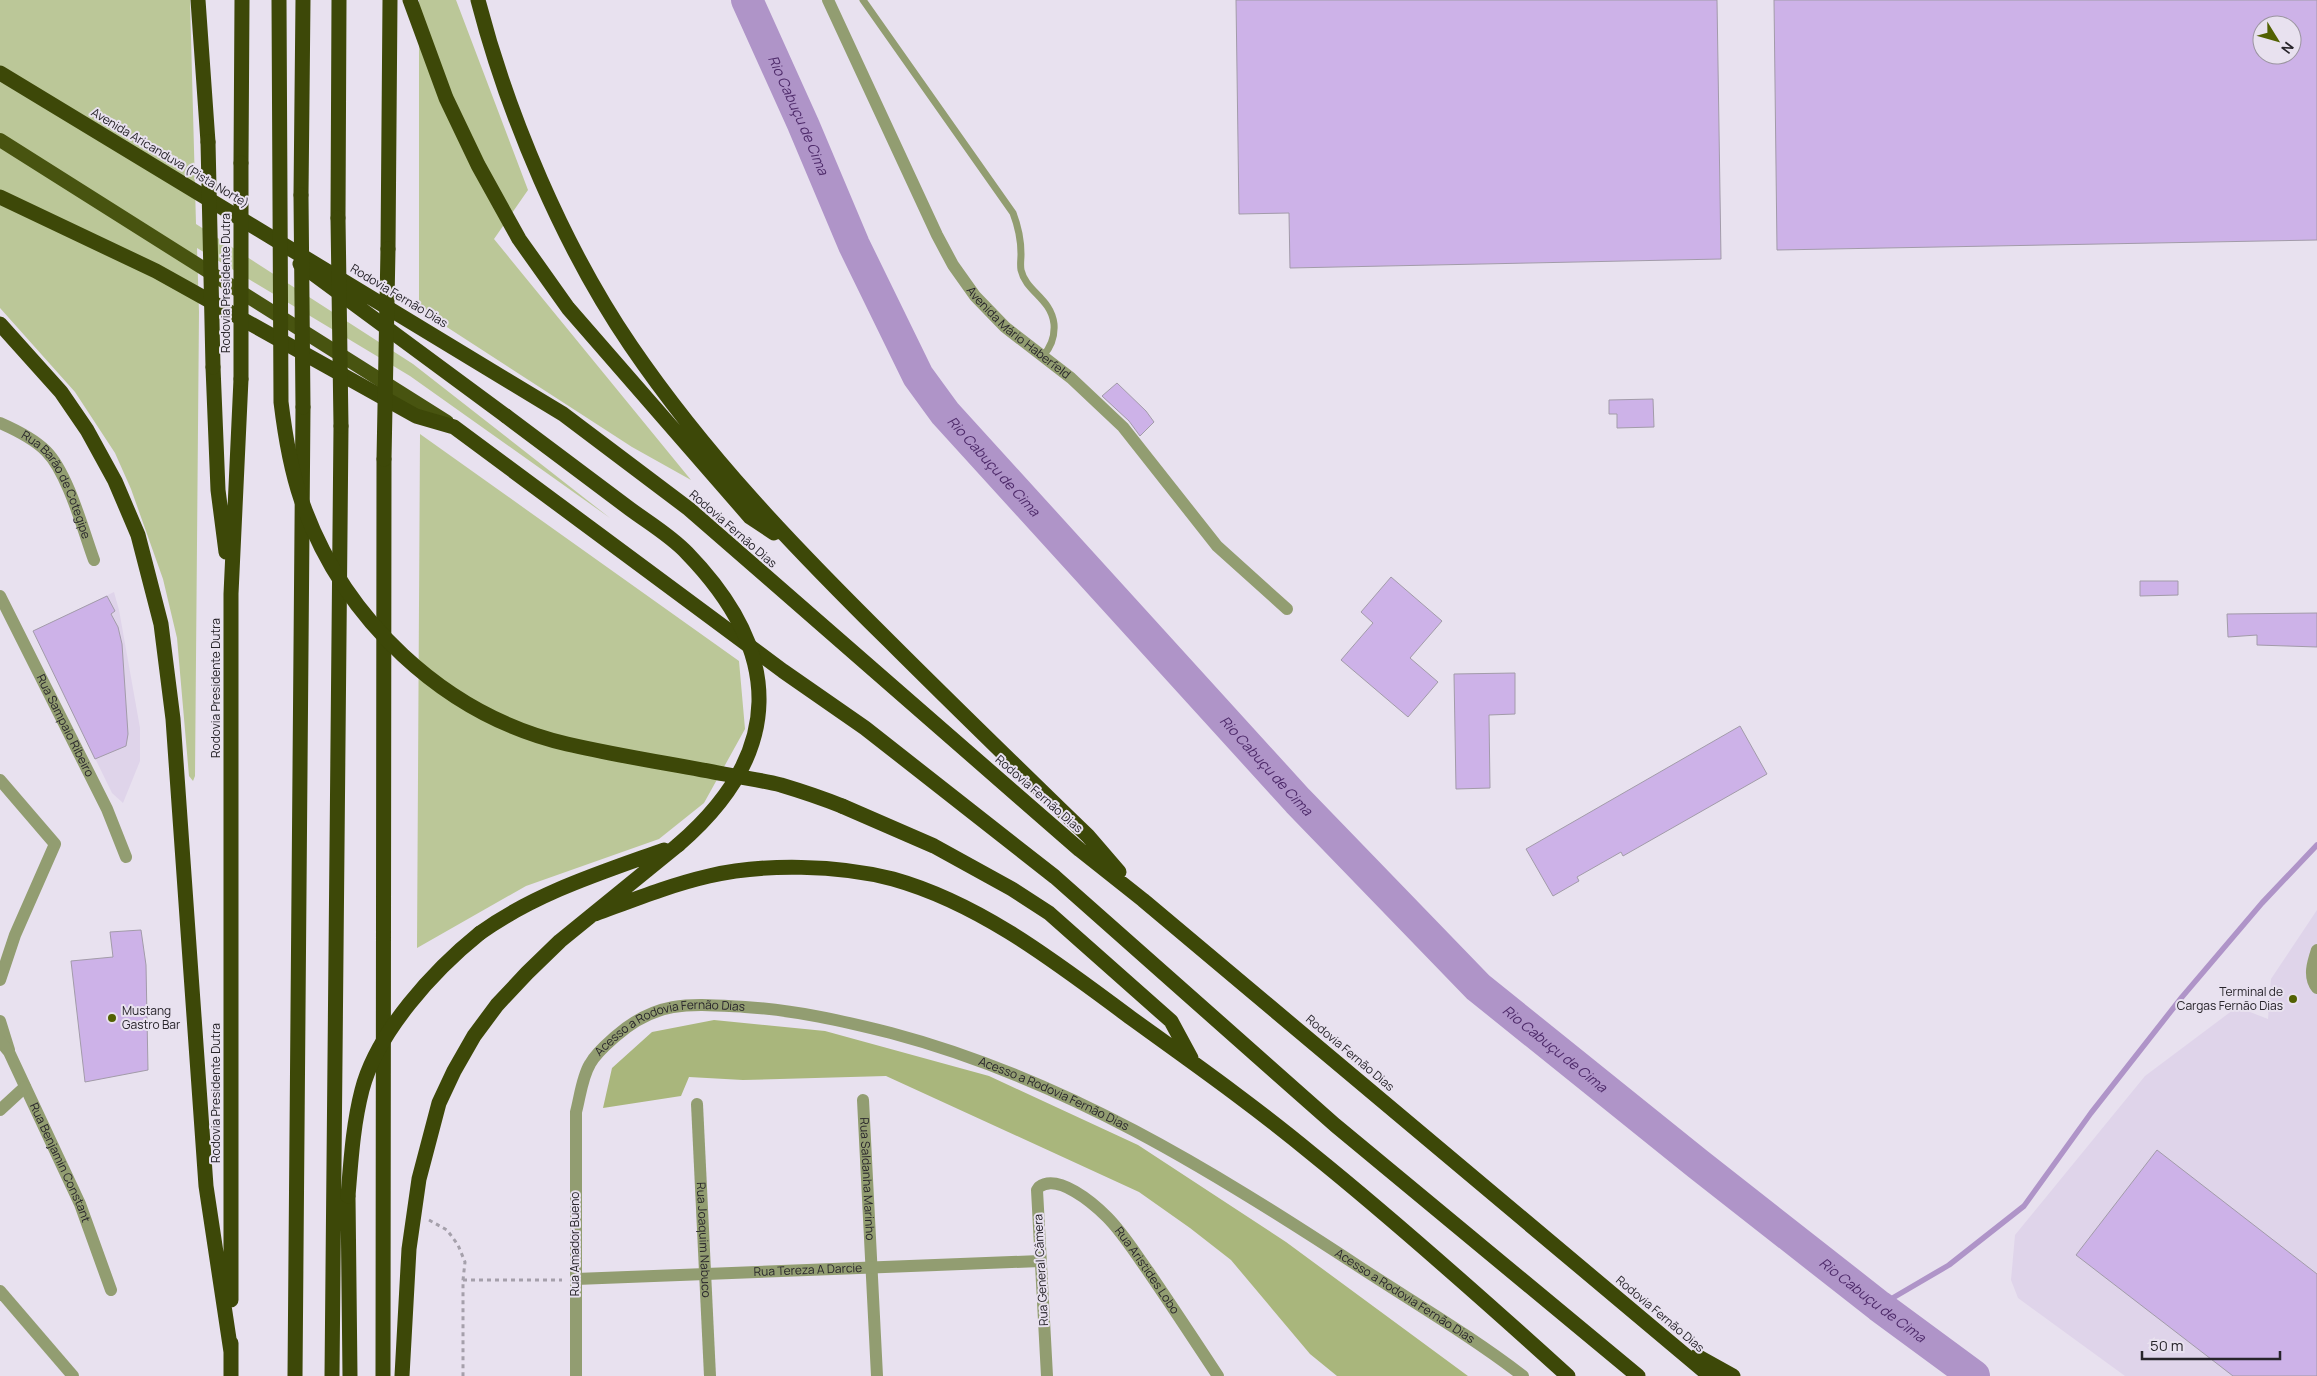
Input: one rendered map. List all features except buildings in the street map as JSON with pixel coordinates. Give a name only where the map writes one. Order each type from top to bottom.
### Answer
[{"type":"highway","points":[[198,0],[208,142],[218,490],[231,594]]},
{"type":"highway","name":"Rodovia Presidente Dutra","points":[[231,1376],[231,594],[241,379],[242,0]]},
{"type":"highway","points":[[279,0],[281,392],[284,426],[300,498],[327,558],[344,586],[368,619],[408,660],[456,696],[509,724],[566,744],[780,784],[842,806],[934,846],[996,880],[1049,914],[1171,1022],[1195,1064]]},
{"type":"highway","points":[[296,1376],[304,407],[301,196],[303,0]]},
{"type":"highway","points":[[332,1376],[341,426],[338,218],[339,0]]},
{"type":"highway","points":[[383,1376],[384,459],[390,0]]},
{"type":"highway","points":[[410,0],[446,98],[478,165],[520,239],[568,308],[750,517],[795,548]]},
{"type":"highway","points":[[478,0],[511,106],[559,221],[602,299],[631,346],[679,412],[723,467],[795,548],[1088,836],[1143,900]]},
{"type":"highway","name":"Avenida Aricanduva (Pista Norte)","points":[[2,76],[324,268]]},
{"type":"highway","points":[[0,140],[454,427],[647,568],[783,671],[865,728],[1055,877],[1335,1125],[1638,1376]]},
{"type":"highway","points":[[0,197],[156,271],[416,416],[454,427]]},
{"type":"highway","points":[[220,205],[686,551],[717,586],[735,613],[747,640],[757,674],[760,708],[748,755],[730,789],[716,808],[678,845],[560,941],[526,973],[497,1005],[474,1036],[454,1071],[439,1103],[425,1155],[414,1211],[409,1249],[402,1376]]},
{"type":"highway","name":"Rodovia Fernão Dias","points":[[324,268],[563,414],[681,504],[1080,850],[1143,900],[1672,1342],[1710,1376]]},
{"type":"highway","points":[[0,324],[61,392],[87,430],[115,481],[138,535],[161,624],[173,720],[206,1186],[231,1352]]},
{"type":"highway","points":[[350,1376],[348,1196],[353,1137],[362,1088],[392,1030],[416,994],[446,962],[480,933],[517,908],[557,889],[678,845]]},
{"type":"highway","points":[[595,914],[680,884],[713,875],[759,870],[819,868],[894,880],[955,904],[995,924],[1063,968],[1195,1064],[1310,1152],[1568,1376]]},
{"type":"highway","points":[[1672,1342],[1733,1376]]},
{"type":"street","name":"Avenida Mário Haberfeld","points":[[828,0],[953,265],[975,296],[1005,327],[1096,400],[1124,427],[1217,546],[1286,609]]},
{"type":"street","name":"Rua Barão de Cotegipe","points":[[0,423],[25,436],[46,451],[59,469],[94,560]]},
{"type":"street","name":"Rua Sampaio Ribeiro","points":[[0,596],[107,809],[126,857]]},
{"type":"street","points":[[0,780],[55,844],[15,935],[0,980]]},
{"type":"street","points":[[2315,985],[2312,964],[2317,950]]},
{"type":"street","name":"Acesso a Rodovia Fernão Dias","points":[[576,1112],[590,1064],[600,1052],[634,1020],[662,1009],[695,1004],[766,1008],[820,1016],[942,1047],[1048,1087],[1198,1165],[1282,1216],[1523,1376]]},
{"type":"street","points":[[0,1021],[9,1052]]},
{"type":"street","name":"Rua Benjamin Constant","points":[[0,1041],[9,1052],[80,1204],[111,1290]]},
{"type":"street","points":[[0,1110],[24,1087]]},
{"type":"street","name":"Rua Saldanha Marinho","points":[[863,1100],[877,1376]]},
{"type":"street","name":"Rua Joaquim Nabuco","points":[[697,1104],[710,1376]]},
{"type":"street","name":"Rua Amador Bueno","points":[[576,1112],[576,1376]]},
{"type":"street","name":"Rua General Câmera","points":[[1047,1376],[1037,1190],[1039,1186],[1049,1182],[1060,1184]]},
{"type":"street","name":"Rua Aristides Lobo","points":[[1060,1184],[1087,1200],[1107,1217],[1122,1235],[1173,1307],[1218,1376]]},
{"type":"street","name":"Rua Tereza A Darcie","points":[[576,1280],[1040,1261]]},
{"type":"street","points":[[0,1291],[73,1376]]},
{"type":"lane","points":[[863,0],[1013,213],[1019,235],[1021,271],[1028,284],[1049,306],[1052,315],[1054,330],[1052,340],[1043,356]]},
{"type":"path","points":[[414,1211],[447,1230],[458,1245],[465,1262],[463,1280],[463,1376]]},
{"type":"path","points":[[463,1280],[576,1280]]},
{"type":"shaded area","points":[[114,592],[119,610],[140,728],[140,761],[123,803],[112,793],[33,631]]},
{"type":"shaded area","points":[[2317,910],[2317,1376],[2125,1376],[2018,1298],[2011,1280],[2015,1235],[2145,1076],[2233,1010],[2250,1012],[2268,1019],[2271,979]]},
{"type":"green space","points":[[0,0],[190,0],[196,224],[413,364],[610,518],[410,376],[197,248],[199,312],[195,776],[193,781],[189,776],[177,638],[163,579],[131,489],[115,453],[75,392],[0,308]]},
{"type":"green space","points":[[419,0],[456,0],[528,190],[494,239],[691,480],[632,447],[419,309]]},
{"type":"green space","points":[[420,434],[739,661],[745,729],[704,803],[659,839],[526,886],[417,948]]},
{"type":"green space","points":[[714,1020],[825,1031],[989,1076],[1138,1145],[1286,1242],[1468,1376],[1337,1376],[1310,1354],[1231,1260],[1139,1192],[886,1076],[743,1080],[689,1077],[681,1096],[603,1108],[612,1068],[652,1032]]},
{"type":"waterway","name":"Rio Cabuçu de Cima","points":[[747,0],[803,124],[854,245],[918,376],[945,413],[1298,801],[1478,987],[1698,1164],[1879,1306],[1974,1376]]},
{"type":"waterway","points":[[1879,1306],[1949,1265],[2024,1206],[2091,1113],[2182,997],[2262,903],[2317,845]]},
{"type":"place","name":"Terminal de Cargas Fernão Dias","points":[[2293,999]]},
{"type":"place","name":"Mustang Gastro Bar","points":[[112,1018]]}]
